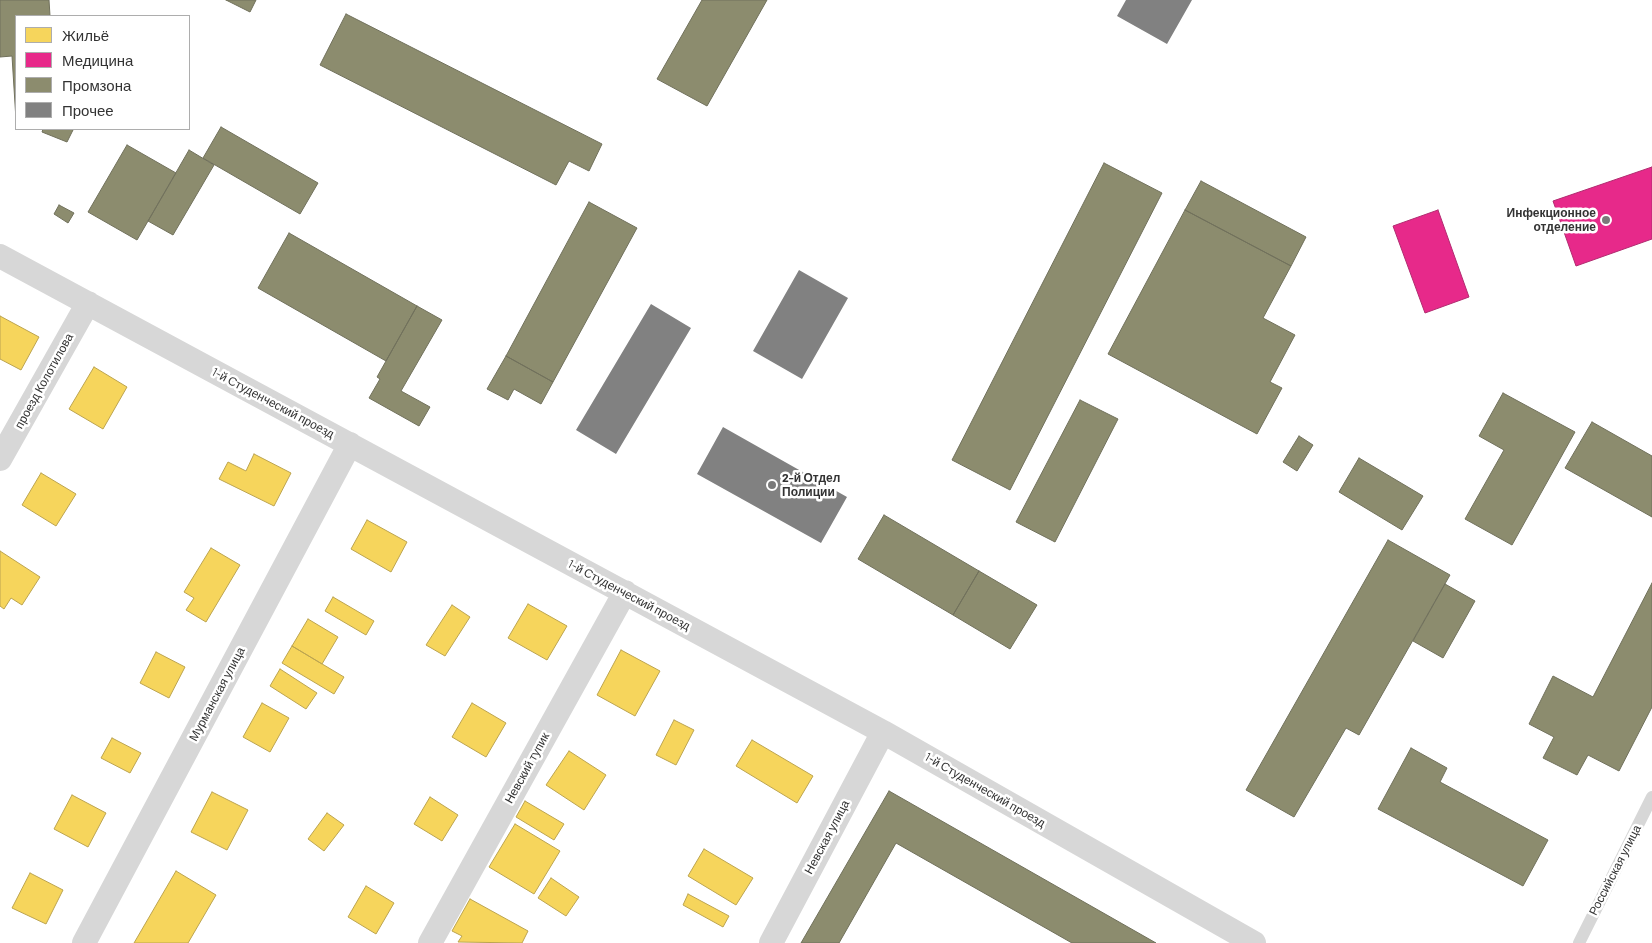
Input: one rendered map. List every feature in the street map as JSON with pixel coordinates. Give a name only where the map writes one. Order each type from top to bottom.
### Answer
[{"type":"street","name":"1-й Студенческий проезд","points":[[0,256],[883,732],[1254,943]]},
{"type":"street","name":"проезд Колотилова","points":[[0,459],[88,303]]},
{"type":"street","name":"Мурманская улица","points":[[84,943],[350,444]]},
{"type":"street","name":"Невский тупик","points":[[430,943],[625,592]]},
{"type":"street","name":"Невская улица","points":[[771,943],[883,732]]},
{"type":"lane","name":"Российская улица","points":[[1579,943],[1652,797]]},
{"type":"building: Жильё","points":[[0,316],[39,337],[21,370],[0,359]]},
{"type":"building: Жильё","points":[[94,367],[127,387],[103,429],[69,409]]},
{"type":"building: Жильё","points":[[254,454],[291,473],[274,506],[219,479],[228,462],[246,471]]},
{"type":"building: Жильё","points":[[41,473],[76,494],[56,526],[22,505]]},
{"type":"building: Жильё","points":[[367,520],[407,542],[391,572],[351,549]]},
{"type":"building: Жильё","points":[[211,548],[240,565],[206,622],[186,610],[194,598],[184,592]]},
{"type":"building: Жильё","points":[[0,551],[40,577],[22,605],[11,598],[4,609],[0,606]]},
{"type":"building: Жильё","points":[[333,597],[374,621],[366,635],[325,611]]},
{"type":"building: Жильё","points":[[528,604],[567,626],[547,660],[508,638]]},
{"type":"building: Жильё","points":[[452,605],[470,617],[445,656],[426,645]]},
{"type":"building: Жильё","points":[[308,619],[338,637],[322,664],[292,646]]},
{"type":"building: Жильё","points":[[292,646],[344,677],[334,694],[282,663]]},
{"type":"building: Жильё","points":[[621,650],[660,671],[635,716],[597,695]]},
{"type":"building: Жильё","points":[[156,652],[185,667],[169,698],[140,683]]},
{"type":"building: Жильё","points":[[280,669],[317,693],[306,709],[270,686]]},
{"type":"building: Жильё","points":[[262,703],[289,718],[270,752],[243,737]]},
{"type":"building: Жильё","points":[[472,703],[506,723],[486,757],[452,737]]},
{"type":"building: Жильё","points":[[674,720],[694,730],[676,765],[656,755]]},
{"type":"building: Жильё","points":[[112,738],[141,753],[130,773],[101,758]]},
{"type":"building: Жильё","points":[[752,740],[813,776],[797,803],[736,766]]},
{"type":"building: Жильё","points":[[569,751],[606,775],[584,810],[546,785]]},
{"type":"building: Жильё","points":[[212,792],[248,810],[227,850],[191,832]]},
{"type":"building: Жильё","points":[[72,795],[106,813],[88,847],[54,829]]},
{"type":"building: Жильё","points":[[430,797],[458,815],[442,841],[414,824]]},
{"type":"building: Жильё","points":[[525,801],[564,824],[554,840],[516,817]]},
{"type":"building: Жильё","points":[[327,813],[344,825],[324,851],[308,839]]},
{"type":"building: Жильё","points":[[515,824],[560,851],[534,894],[489,867]]},
{"type":"building: Жильё","points":[[704,849],[753,878],[736,905],[688,876]]},
{"type":"building: Жильё","points":[[176,871],[216,895],[188,943],[134,943]]},
{"type":"building: Жильё","points":[[30,873],[63,890],[46,924],[12,908]]},
{"type":"building: Жильё","points":[[551,878],[579,897],[566,916],[538,898]]},
{"type":"building: Жильё","points":[[366,886],[394,903],[376,934],[348,917]]},
{"type":"building: Жильё","points":[[688,894],[729,916],[723,927],[683,905]]},
{"type":"building: Жильё","points":[[470,899],[528,931],[522,943],[458,942],[462,936],[452,931]]},
{"type":"building: Медицина","name":"Инфекционное отделение","points":[[1652,167],[1652,239],[1576,266],[1553,201]]},
{"type":"building: Медицина","points":[[1438,210],[1469,297],[1425,313],[1393,226]]},
{"type":"building: Промзона","points":[[0,0],[49,0],[50,15],[15,15],[15,104],[12,56],[0,57]]},
{"type":"building: Промзона","points":[[226,0],[256,0],[250,12]]},
{"type":"building: Промзона","points":[[702,0],[767,0],[707,106],[657,79]]},
{"type":"building: Промзона","points":[[346,14],[602,144],[589,171],[569,161],[556,185],[320,65]]},
{"type":"building: Промзона","points":[[221,127],[318,183],[300,214],[203,158]]},
{"type":"building: Промзона","points":[[43,130],[73,130],[67,142],[42,132]]},
{"type":"building: Промзона","points":[[127,145],[176,173],[137,240],[88,212]]},
{"type":"building: Промзона","points":[[189,150],[214,165],[173,235],[148,221]]},
{"type":"building: Промзона","points":[[1104,163],[1162,193],[1010,490],[952,460]]},
{"type":"building: Промзона","points":[[1201,181],[1306,237],[1291,266],[1185,210]]},
{"type":"building: Промзона","points":[[589,202],[637,228],[553,382],[506,356]]},
{"type":"building: Промзона","points":[[59,205],[74,213],[68,223],[54,214]]},
{"type":"building: Промзона","points":[[1185,210],[1291,266],[1263,318],[1295,335],[1270,382],[1282,388],[1257,434],[1108,354]]},
{"type":"building: Промзона","points":[[289,233],[417,306],[386,361],[258,288]]},
{"type":"building: Промзона","points":[[417,306],[442,320],[401,391],[430,407],[419,426],[369,398],[380,379],[377,377]]},
{"type":"building: Промзона","points":[[506,356],[553,382],[541,404],[514,389],[508,400],[487,389]]},
{"type":"building: Промзона","points":[[1503,393],[1575,432],[1512,545],[1465,519],[1504,450],[1479,436]]},
{"type":"building: Промзона","points":[[1080,400],[1118,419],[1055,542],[1016,522]]},
{"type":"building: Промзона","points":[[1592,422],[1652,456],[1652,517],[1565,468]]},
{"type":"building: Промзона","points":[[1299,436],[1313,445],[1297,471],[1283,462]]},
{"type":"building: Промзона","points":[[1359,458],[1423,496],[1402,530],[1339,492]]},
{"type":"building: Промзона","points":[[884,515],[979,571],[953,615],[858,559]]},
{"type":"building: Промзона","points":[[1388,540],[1450,575],[1359,735],[1346,728],[1294,817],[1246,790]]},
{"type":"building: Промзона","points":[[979,571],[1037,605],[1010,649],[953,615]]},
{"type":"building: Промзона","points":[[1652,583],[1652,707],[1619,771],[1588,755],[1577,775],[1543,758],[1554,737],[1529,724],[1553,676],[1593,697]]},
{"type":"building: Промзона","points":[[1445,584],[1475,601],[1443,658],[1413,641]]},
{"type":"building: Промзона","points":[[1411,748],[1447,768],[1440,782],[1548,840],[1523,886],[1378,809]]},
{"type":"building: Промзона","points":[[889,791],[1156,943],[1072,943],[896,843],[839,943],[801,943]]},
{"type":"building: Прочее","points":[[1126,0],[1192,0],[1167,44],[1117,16]]},
{"type":"building: Прочее","points":[[799,270],[848,298],[802,379],[753,351]]},
{"type":"building: Прочее","points":[[651,304],[691,328],[616,454],[576,430]]},
{"type":"building: Прочее","name":"2-й Отдел Полиции","points":[[723,427],[847,497],[821,543],[697,474]]},
{"type":"place","name":"Инфекционное отделение","points":[[1606,220]]},
{"type":"place","name":"2-й Отдел Полиции","points":[[772,485]]}]
